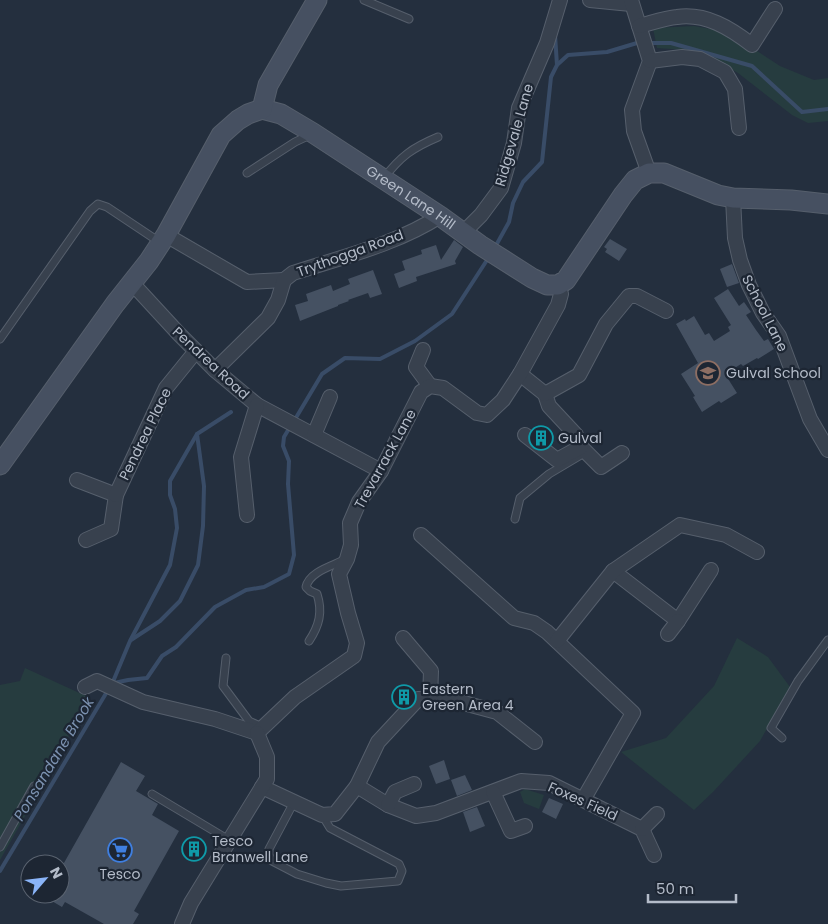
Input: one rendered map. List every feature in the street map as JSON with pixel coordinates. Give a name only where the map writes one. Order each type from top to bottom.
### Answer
[{"type":"main road","points":[[0,465],[163,239],[222,135],[238,120],[262,109],[268,85],[317,0]]},
{"type":"main road","name":"Green Lane Hill","points":[[262,109],[281,114],[313,133],[532,278],[547,285],[558,285]]},
{"type":"main road","points":[[558,285],[566,280],[622,195],[635,180],[649,173],[664,173],[718,195],[733,198],[792,200],[828,204]]},
{"type":"street","name":"Ridgevale Lane","points":[[463,233],[481,215],[501,188],[514,142],[519,108],[547,43],[560,0]]},
{"type":"street","points":[[590,0],[631,2],[650,58],[632,110],[634,131],[649,173]]},
{"type":"street","points":[[641,32],[678,16],[707,19],[732,30],[752,45],[775,9]]},
{"type":"street","points":[[650,58],[682,57],[700,59],[725,72],[735,89],[739,128]]},
{"type":"street","name":"School Lane","points":[[733,198],[735,238],[749,285],[779,336],[810,419],[828,450]]},
{"type":"street","name":"Trythogga Road","points":[[215,370],[268,318],[278,300],[284,280],[293,273],[381,244],[440,216]]},
{"type":"street","points":[[163,239],[247,282],[284,280]]},
{"type":"street","name":"Pendrea Road","points":[[132,283],[215,370],[257,405],[381,471]]},
{"type":"street","points":[[423,350],[416,367],[430,386],[443,388],[477,414],[487,415],[504,400],[558,305],[561,294],[558,285]]},
{"type":"street","points":[[545,394],[578,375],[606,324],[628,296],[638,296],[666,312]]},
{"type":"street","name":"Pendrea Place","points":[[86,540],[111,529],[116,495],[166,388],[196,351]]},
{"type":"street","points":[[520,374],[545,394],[549,406],[576,435],[584,449],[601,467],[622,454]]},
{"type":"street","name":"Trevarrack Lane","points":[[260,730],[296,697],[354,656],[357,643],[339,574],[347,559],[351,544],[350,523],[360,502],[381,471],[421,392],[430,386]]},
{"type":"street","points":[[314,436],[330,397]]},
{"type":"street","points":[[247,515],[241,457],[257,405]]},
{"type":"street","points":[[525,435],[557,460],[584,449]]},
{"type":"street","points":[[77,480],[116,495]]},
{"type":"street","points":[[557,641],[613,571],[680,525],[726,535],[757,552]]},
{"type":"street","points":[[421,535],[514,618],[534,623],[557,641],[634,713],[583,800]]},
{"type":"street","points":[[668,634],[711,570]]},
{"type":"street","points":[[613,571],[678,621]]},
{"type":"street","points":[[403,638],[430,671],[430,698]]},
{"type":"street","points":[[85,687],[98,682],[151,704],[260,730],[267,757],[267,779],[191,902],[182,924]]},
{"type":"street","points":[[262,787],[322,814],[335,814],[357,786],[378,742],[418,699],[445,698],[497,712],[535,742]]},
{"type":"street","name":"Foxes Field","points":[[357,786],[388,805],[416,816],[436,813],[521,781],[550,783],[642,829]]},
{"type":"street","points":[[388,805],[395,792],[414,784]]},
{"type":"street","points":[[494,792],[511,831],[525,826]]},
{"type":"street","points":[[654,855],[642,829],[657,814]]},
{"type":"lane","points":[[364,0],[408,19]]},
{"type":"lane","points":[[247,173],[295,142],[313,133]]},
{"type":"lane","points":[[383,179],[396,163],[414,147],[438,136]]},
{"type":"lane","points":[[0,339],[90,211],[98,204],[107,207],[163,239]]},
{"type":"lane","points":[[515,519],[520,498],[584,449]]},
{"type":"lane","points":[[308,641],[317,628],[319,621],[319,601],[317,594],[306,588],[307,583],[311,577],[347,559]]},
{"type":"lane","points":[[782,738],[771,728],[798,681],[828,640]]},
{"type":"lane","points":[[226,658],[223,686],[249,721],[260,730]]},
{"type":"lane","points":[[0,847],[34,786]]},
{"type":"lane","points":[[152,794],[229,840]]},
{"type":"lane","points":[[294,802],[269,850],[268,855],[272,861],[297,874],[341,886],[398,881],[402,871],[399,864],[330,828],[322,814]]},
{"type":"green space","points":[[694,26],[728,32],[780,66],[814,80],[828,78],[828,121],[808,123],[792,115],[738,73],[724,65],[684,50],[657,48],[653,28]]},
{"type":"green space","points":[[737,638],[768,657],[790,687],[760,741],[694,810],[621,752],[666,738],[714,686]]},
{"type":"green space","points":[[25,668],[86,696],[63,749],[0,860],[0,685],[20,681]]},
{"type":"green space","points":[[525,789],[544,795],[539,809],[524,803],[520,792]]},
{"type":"building","points":[[610,239],[627,249],[619,261],[605,252],[607,249],[604,247]]},
{"type":"building","points":[[454,240],[463,247],[455,261],[456,264],[416,277],[417,281],[399,288],[394,274],[405,270],[402,261],[422,254],[421,250],[436,245],[441,260]]},
{"type":"building","points":[[732,264],[739,283],[727,287],[720,269]]},
{"type":"building","points":[[373,270],[382,294],[370,298],[368,293],[300,321],[295,305],[308,301],[306,294],[331,285],[333,291],[350,284],[348,279]]},
{"type":"building","points":[[728,289],[739,306],[744,302],[751,312],[746,315],[764,341],[768,339],[774,349],[743,366],[741,364],[725,374],[737,393],[721,403],[719,401],[702,412],[693,397],[695,396],[681,374],[698,363],[676,324],[694,316],[705,335],[709,333],[714,341],[730,331],[728,327],[731,325],[714,298]]},
{"type":"building","points":[[444,760],[450,779],[436,784],[429,766]]},
{"type":"building","name":"Tesco","points":[[121,762],[145,776],[136,791],[158,804],[152,815],[179,831],[134,911],[139,914],[133,924],[104,924],[69,904],[69,854]]},
{"type":"building","points":[[465,775],[472,790],[457,796],[451,780]]},
{"type":"building","points":[[549,798],[563,804],[556,819],[542,812]]},
{"type":"building","points":[[477,807],[485,826],[470,832],[463,812]]},
{"type":"waterway","points":[[555,35],[557,65]]},
{"type":"waterway","name":"Ponsandane Brook","points":[[494,249],[509,222],[513,203],[523,182],[542,162],[551,77],[557,65],[568,55],[607,52],[637,43],[671,43],[752,66],[802,112],[828,109]]},
{"type":"waterway","name":"Ponsandane Brook","points":[[294,421],[322,374],[345,358],[380,359],[415,341],[452,314],[489,257]]},
{"type":"waterway","name":"Ponsandane Brook","points":[[131,640],[160,621],[180,601],[198,565],[203,526],[204,486],[197,434],[231,412]]},
{"type":"waterway","name":"Ponsandane Brook","points":[[114,683],[147,678],[162,656],[176,647],[215,607],[246,590],[264,587],[289,574],[294,555],[288,484],[289,461],[283,446],[284,437],[290,427]]},
{"type":"waterway","name":"Ponsandane Brook","points":[[112,684],[130,641],[170,565],[177,528],[175,509],[170,495],[170,481],[197,434]]},
{"type":"waterway","name":"Ponsandane Brook","points":[[0,871],[108,690]]},
{"type":"place","name":"Gulval School","points":[[708,373]]},
{"type":"place","name":"Gulval","points":[[541,438]]},
{"type":"place","name":"Eastern Green Area 4","points":[[404,697]]},
{"type":"place","name":"Tesco Branwell Lane","points":[[194,849]]},
{"type":"place","name":"Tesco","points":[[120,850]]}]
